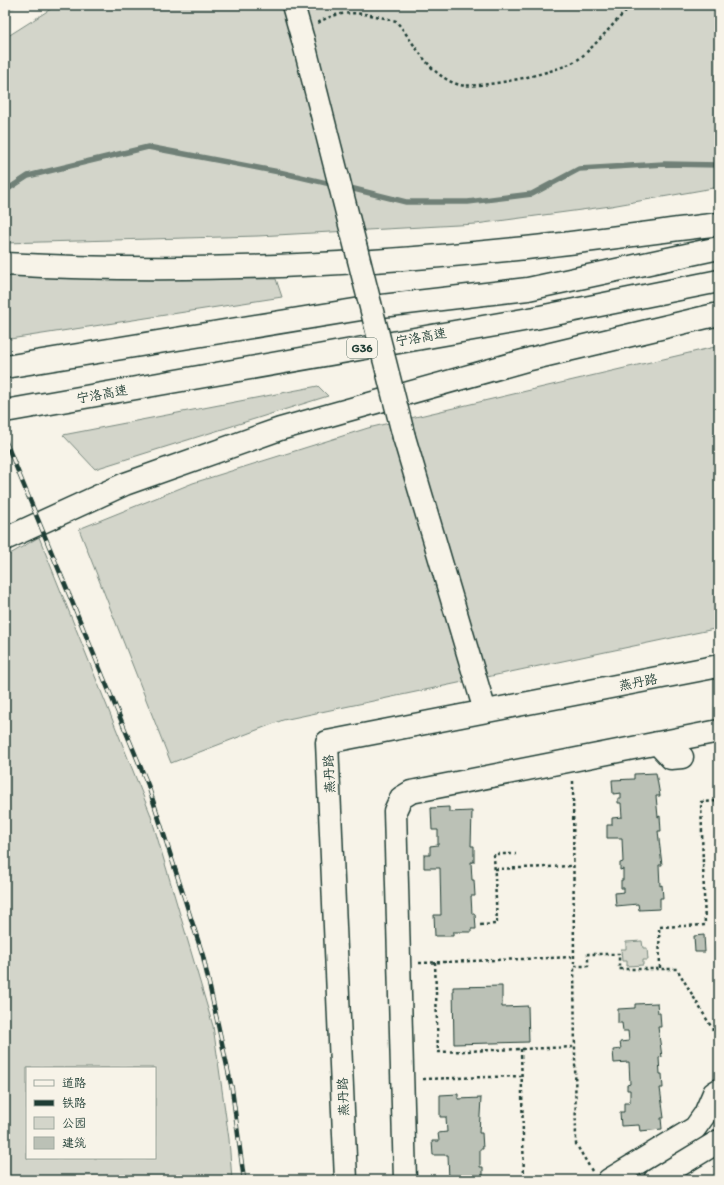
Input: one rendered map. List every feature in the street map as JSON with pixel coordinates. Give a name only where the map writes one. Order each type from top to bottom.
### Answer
[{"type":"main road","points":[[293,5],[404,437],[485,711]]},
{"type":"main road","points":[[5,264],[185,269],[320,264],[526,248],[719,224]]},
{"type":"main road","points":[[5,367],[373,307],[528,289],[719,248]]},
{"type":"main road","name":"宁洛高速","points":[[5,411],[535,318],[719,281]]},
{"type":"main road","points":[[5,539],[125,484],[280,429],[530,359],[719,314]]},
{"type":"main road","name":"燕丹路","points":[[346,1180],[328,742],[719,666]]},
{"type":"main road","points":[[405,1180],[395,811],[401,798],[411,792],[719,731]]},
{"type":"main road","points":[[657,743],[670,758],[682,757]]},
{"type":"main road","points":[[601,1177],[695,1128],[705,1114],[714,1092],[719,1090]]},
{"type":"main road","points":[[655,1180],[719,1141]]},
{"type":"path","points":[[303,40],[312,29],[328,17],[341,13],[378,16],[396,21],[417,49],[442,77],[460,85],[484,84],[528,78],[566,66],[580,58],[632,5]]},
{"type":"path","points":[[573,760],[576,1144],[601,1177]]},
{"type":"path","points":[[660,969],[659,927],[705,925],[701,802],[719,801]]},
{"type":"path","points":[[480,925],[496,924],[494,854],[516,854]]},
{"type":"path","points":[[495,869],[573,866]]},
{"type":"path","points":[[574,966],[588,966],[588,954],[619,954],[619,969],[677,968],[719,1040]]},
{"type":"path","points":[[399,963],[574,956]]},
{"type":"path","points":[[435,962],[438,1052],[575,1047]]},
{"type":"path","points":[[521,1049],[524,1180]]},
{"type":"path","points":[[402,1080],[521,1076]]},
{"type":"shaded area","points":[[5,5],[20,5],[5,15]]},
{"type":"green space","points":[[57,5],[719,5],[719,187],[611,206],[476,224],[258,236],[5,243],[5,38]]},
{"type":"green space","points":[[5,276],[276,279],[282,297],[10,339],[5,324]]},
{"type":"green space","points":[[719,346],[719,628],[283,720],[171,763],[79,529],[193,483],[368,428]]},
{"type":"green space","points":[[318,386],[328,396],[95,469],[63,435]]},
{"type":"green space","points":[[39,537],[150,813],[213,1026],[229,1139],[232,1180],[5,1180],[5,557]]},
{"type":"green space","points":[[642,941],[643,948],[647,948],[648,960],[643,960],[643,965],[627,966],[627,961],[622,961],[621,949],[626,949],[626,942]]},
{"type":"building","points":[[656,773],[660,796],[656,796],[658,817],[660,816],[661,831],[658,831],[662,865],[659,865],[660,886],[662,885],[663,898],[660,898],[660,909],[639,910],[638,904],[616,906],[615,893],[624,892],[624,888],[621,888],[623,869],[620,870],[620,863],[623,862],[622,838],[607,838],[607,825],[612,825],[612,818],[622,817],[621,803],[618,803],[618,798],[621,798],[621,793],[613,794],[612,780],[634,779],[634,774]]},
{"type":"building","points":[[449,807],[449,812],[472,811],[471,846],[474,846],[474,862],[471,862],[475,896],[471,896],[472,914],[475,914],[476,929],[471,929],[471,932],[453,932],[453,936],[435,936],[434,915],[441,915],[440,868],[424,868],[424,855],[430,855],[430,846],[438,845],[438,830],[432,830],[431,808]]},
{"type":"building","points":[[716,885],[719,885],[719,918]]},
{"type":"building","points":[[704,935],[705,952],[695,952],[694,936]]},
{"type":"building","points":[[502,986],[502,1007],[528,1006],[529,1042],[454,1044],[453,987]]},
{"type":"building","points":[[657,1003],[658,1013],[660,1013],[661,1027],[658,1027],[662,1057],[659,1058],[660,1074],[662,1074],[663,1088],[660,1088],[664,1118],[661,1118],[662,1129],[640,1131],[639,1125],[621,1126],[620,1112],[624,1112],[624,1103],[630,1103],[630,1090],[627,1090],[627,1085],[630,1084],[629,1062],[614,1063],[613,1050],[621,1049],[620,1042],[629,1041],[628,1031],[623,1031],[622,1023],[618,1023],[618,1009],[635,1008],[635,1004]]},
{"type":"building","points":[[458,1094],[458,1099],[481,1098],[479,1133],[482,1133],[483,1149],[480,1149],[480,1167],[483,1167],[483,1180],[449,1180],[448,1155],[433,1155],[432,1141],[439,1141],[438,1133],[447,1132],[446,1117],[440,1117],[440,1095]]},
{"type":"waterway","points":[[5,191],[28,176],[148,147],[279,172],[335,185]]},
{"type":"waterway","points":[[346,187],[406,202],[468,202],[532,194],[579,169],[664,164],[719,165]]},
{"type":"railway","points":[[5,440],[148,785],[203,956],[232,1089],[244,1180]]}]
